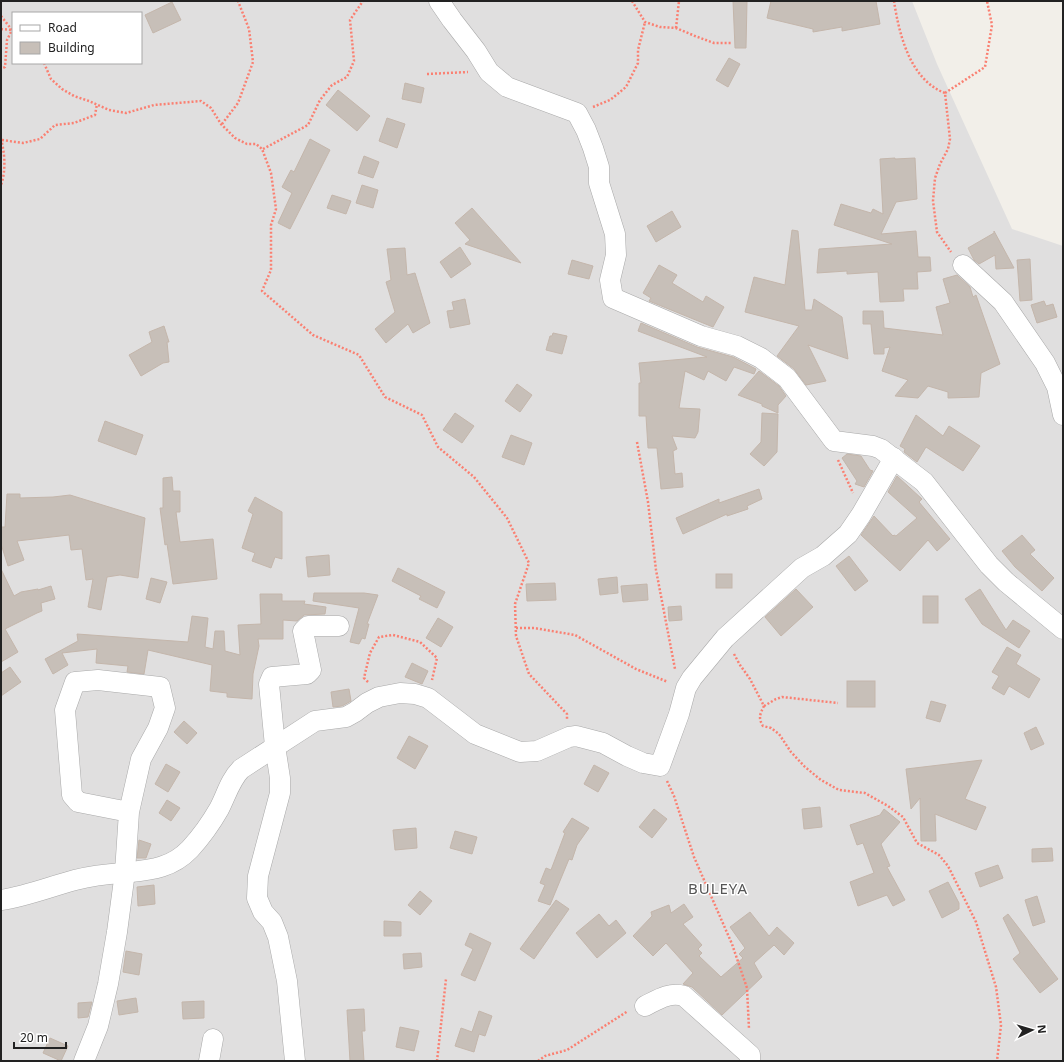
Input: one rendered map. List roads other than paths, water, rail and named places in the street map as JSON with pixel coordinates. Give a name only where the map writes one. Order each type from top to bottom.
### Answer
[{"type":"street","points":[[439,1],[476,51],[489,72],[507,87],[577,113],[586,130],[599,167],[599,183],[615,234],[616,255],[610,280],[613,298],[701,336],[737,346],[761,358],[787,378],[834,442],[873,446],[881,449],[924,482],[995,571],[1006,582],[1063,629]]},
{"type":"street","points":[[963,265],[1003,302],[1045,363],[1057,387],[1063,415]]},
{"type":"street","points":[[1,900],[33,894],[76,880],[155,869],[167,865],[179,858],[192,846],[208,826],[237,773],[275,746],[315,721],[346,717],[379,697],[400,693],[415,694],[428,698],[475,734],[520,752],[537,751],[568,737],[585,737],[603,743],[643,763],[660,766],[679,714],[686,688],[692,678],[725,638],[802,568],[823,556],[848,534],[861,515],[894,458]]},
{"type":"street","points":[[295,1061],[287,981],[278,938],[272,922],[263,912],[258,898],[258,876],[280,793],[280,778],[275,746],[269,684],[272,677],[307,674],[311,670],[303,631],[308,626],[339,626]]},
{"type":"street","points":[[84,1061],[98,1026],[108,984],[125,872],[129,812],[142,760],[158,728],[165,708],[160,687],[98,680],[74,682],[65,710],[72,795],[78,802],[129,812]]},
{"type":"street","points":[[645,1006],[669,995],[676,994],[684,996],[750,1058]]},
{"type":"street","points":[[209,1061],[213,1039]]},
{"type":"district","name":"BULEYA","points":[[718,889]]}]
